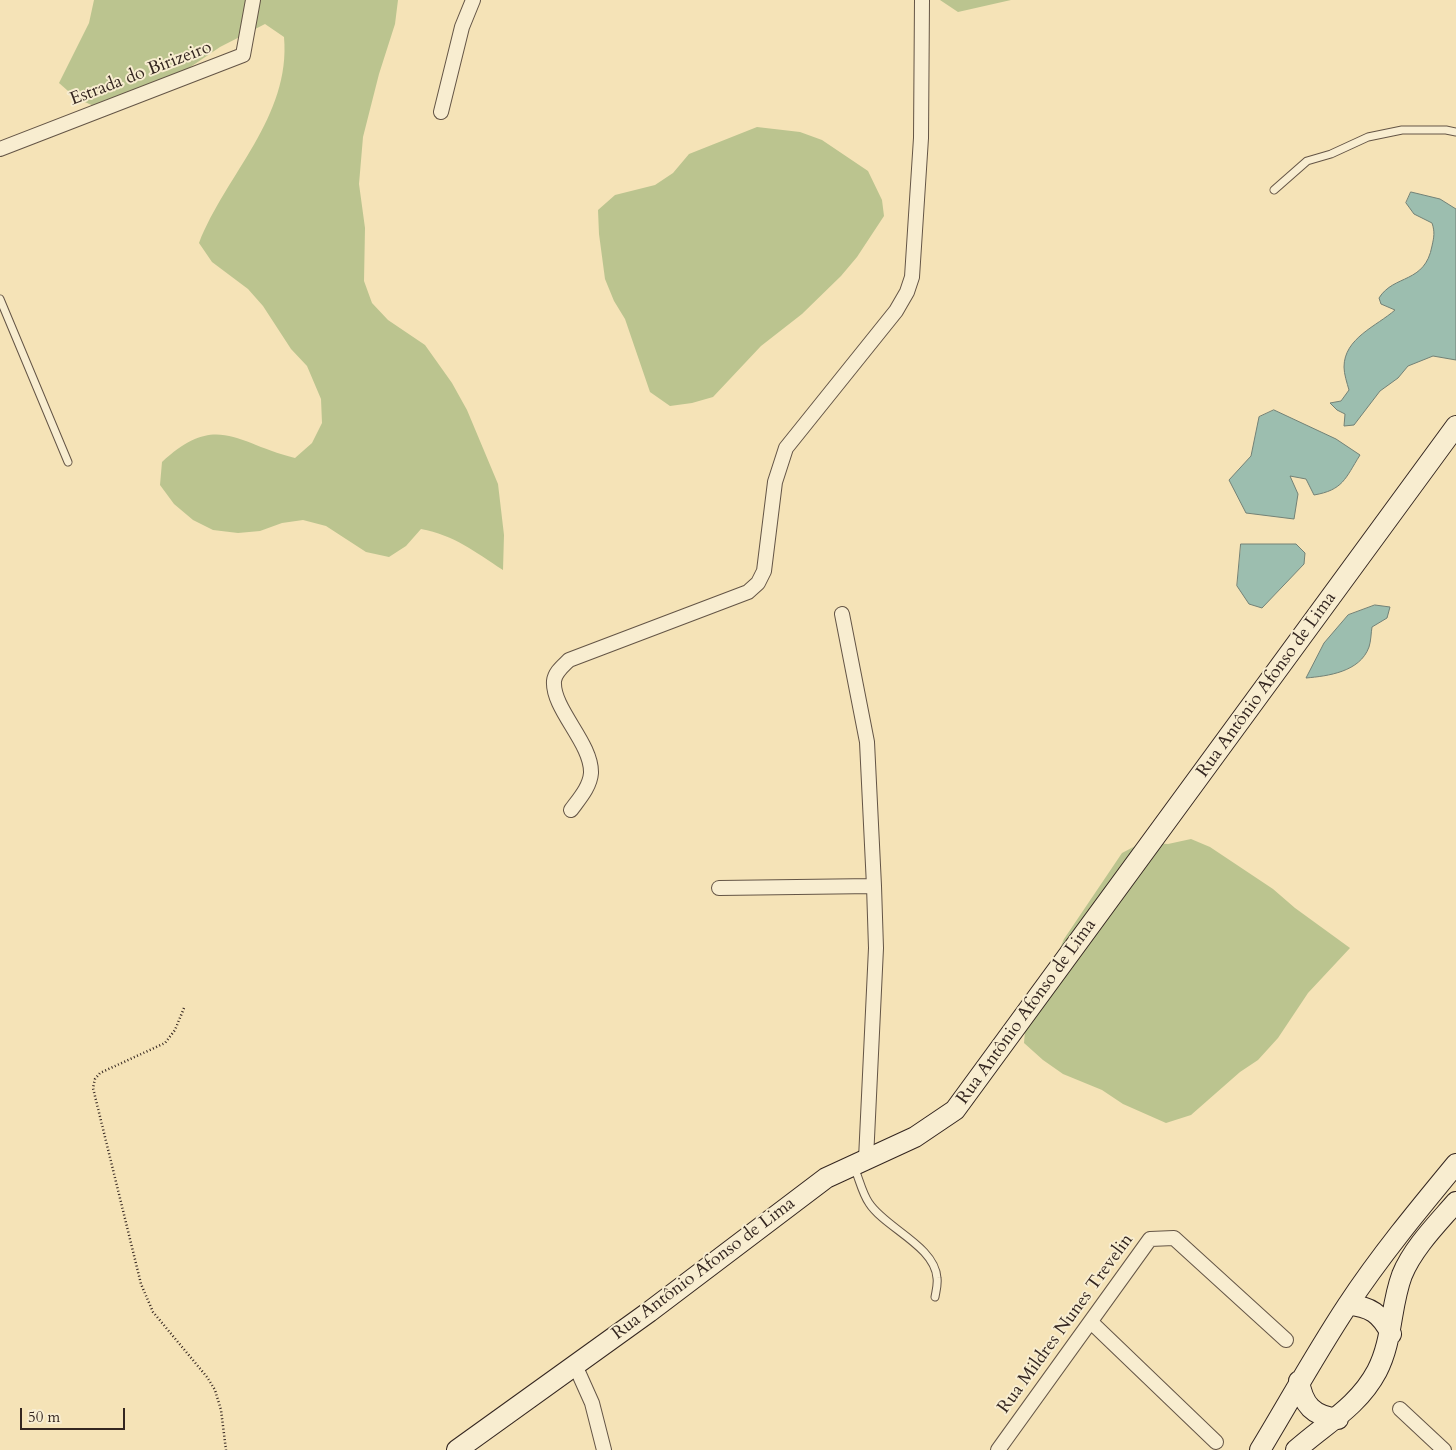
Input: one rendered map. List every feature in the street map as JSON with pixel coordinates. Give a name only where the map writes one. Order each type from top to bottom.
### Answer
[{"type":"main road","name":"Rua Antônio Afonso de Lima","points":[[457,1450],[575,1365],[826,1178],[915,1136],[955,1110],[1456,426]]},
{"type":"main road","points":[[1260,1450],[1299,1382],[1348,1305],[1402,1230],[1456,1164]]},
{"type":"main road","points":[[1296,1450],[1338,1419],[1362,1394],[1376,1372],[1388,1347],[1400,1284],[1408,1262],[1456,1202]]},
{"type":"main road","points":[[1348,1305],[1370,1309],[1385,1323],[1391,1334]]},
{"type":"main road","points":[[1299,1382],[1306,1404],[1314,1412],[1324,1417],[1338,1419]]},
{"type":"street","name":"Estrada do Birizeiro","points":[[0,149],[243,54],[253,0]]},
{"type":"street","points":[[441,112],[462,26],[473,0]]},
{"type":"street","points":[[571,810],[586,790],[591,773],[589,757],[556,694],[554,681],[559,670],[569,660],[748,592],[758,583],[764,571],[775,482],[786,448],[896,311],[908,292],[912,277],[921,138],[922,0]]},
{"type":"street","points":[[842,614],[867,742],[874,886],[876,957],[860,1162]]},
{"type":"street","points":[[719,888],[874,886]]},
{"type":"street","name":"Rua Mildres Nunes Trevelin","points":[[1001,1449],[1150,1239],[1174,1238],[1286,1340]]},
{"type":"street","points":[[1091,1322],[1216,1442]]},
{"type":"street","points":[[575,1365],[592,1404],[604,1450]]},
{"type":"street","points":[[1400,1409],[1444,1450]]},
{"type":"lane","points":[[1274,190],[1308,161],[1331,154],[1368,137],[1402,130],[1456,132]]},
{"type":"lane","points":[[0,299],[68,462]]},
{"type":"lane","points":[[860,1162],[868,1202],[879,1215],[925,1253],[932,1262],[938,1277],[935,1297]]},
{"type":"path","points":[[184,1008],[175,1030],[165,1043],[100,1072],[94,1079],[93,1088],[142,1284],[153,1312],[216,1390],[221,1410],[226,1450]]},
{"type":"green space","points":[[94,0],[398,0],[395,24],[379,74],[363,137],[359,184],[365,228],[364,281],[372,303],[388,320],[425,345],[452,383],[467,410],[498,484],[504,535],[503,570],[444,535],[421,529],[406,546],[389,557],[366,552],[326,526],[303,520],[282,523],[260,531],[238,533],[213,530],[193,520],[174,504],[160,485],[162,462],[181,447],[198,438],[213,435],[227,436],[295,458],[312,443],[322,423],[321,399],[307,366],[291,349],[263,306],[248,289],[212,262],[199,243],[267,119],[277,93],[283,66],[284,37],[265,24],[220,47],[183,72],[96,107],[76,98],[59,83],[89,23]]},
{"type":"green space","points":[[940,0],[1011,0],[958,12]]},
{"type":"green space","points":[[757,127],[800,132],[822,140],[868,171],[882,200],[884,216],[857,257],[841,276],[802,314],[761,346],[713,397],[692,403],[670,406],[650,392],[625,319],[614,301],[605,279],[598,210],[615,195],[655,185],[673,173],[689,154]]},
{"type":"green space","points":[[1191,839],[1210,847],[1273,889],[1295,908],[1350,948],[1308,993],[1278,1038],[1258,1060],[1240,1072],[1191,1115],[1166,1123],[1123,1104],[1102,1090],[1063,1074],[1043,1060],[1024,1043],[1026,1019],[1064,939],[1122,853],[1143,842],[1168,844]]},
{"type":"shaded area","points":[[1411,192],[1440,199],[1456,209],[1456,360],[1433,356],[1408,366],[1398,378],[1380,391],[1354,425],[1344,426],[1345,414],[1337,410],[1330,403],[1341,401],[1349,390],[1344,367],[1345,357],[1349,348],[1355,340],[1395,310],[1381,304],[1379,298],[1385,290],[1416,273],[1423,267],[1432,246],[1434,229],[1432,223],[1414,214],[1406,203]]},
{"type":"shaded area","points":[[1274,410],[1336,439],[1360,455],[1342,482],[1324,493],[1314,495],[1306,479],[1290,476],[1298,494],[1294,519],[1246,513],[1229,480],[1251,456],[1259,417]]},
{"type":"shaded area","points":[[1241,544],[1296,544],[1305,553],[1304,564],[1262,608],[1249,604],[1237,586]]},
{"type":"shaded area","points":[[1375,605],[1390,607],[1387,618],[1372,627],[1371,640],[1365,655],[1351,667],[1342,671],[1306,678],[1324,643],[1348,615]]}]
